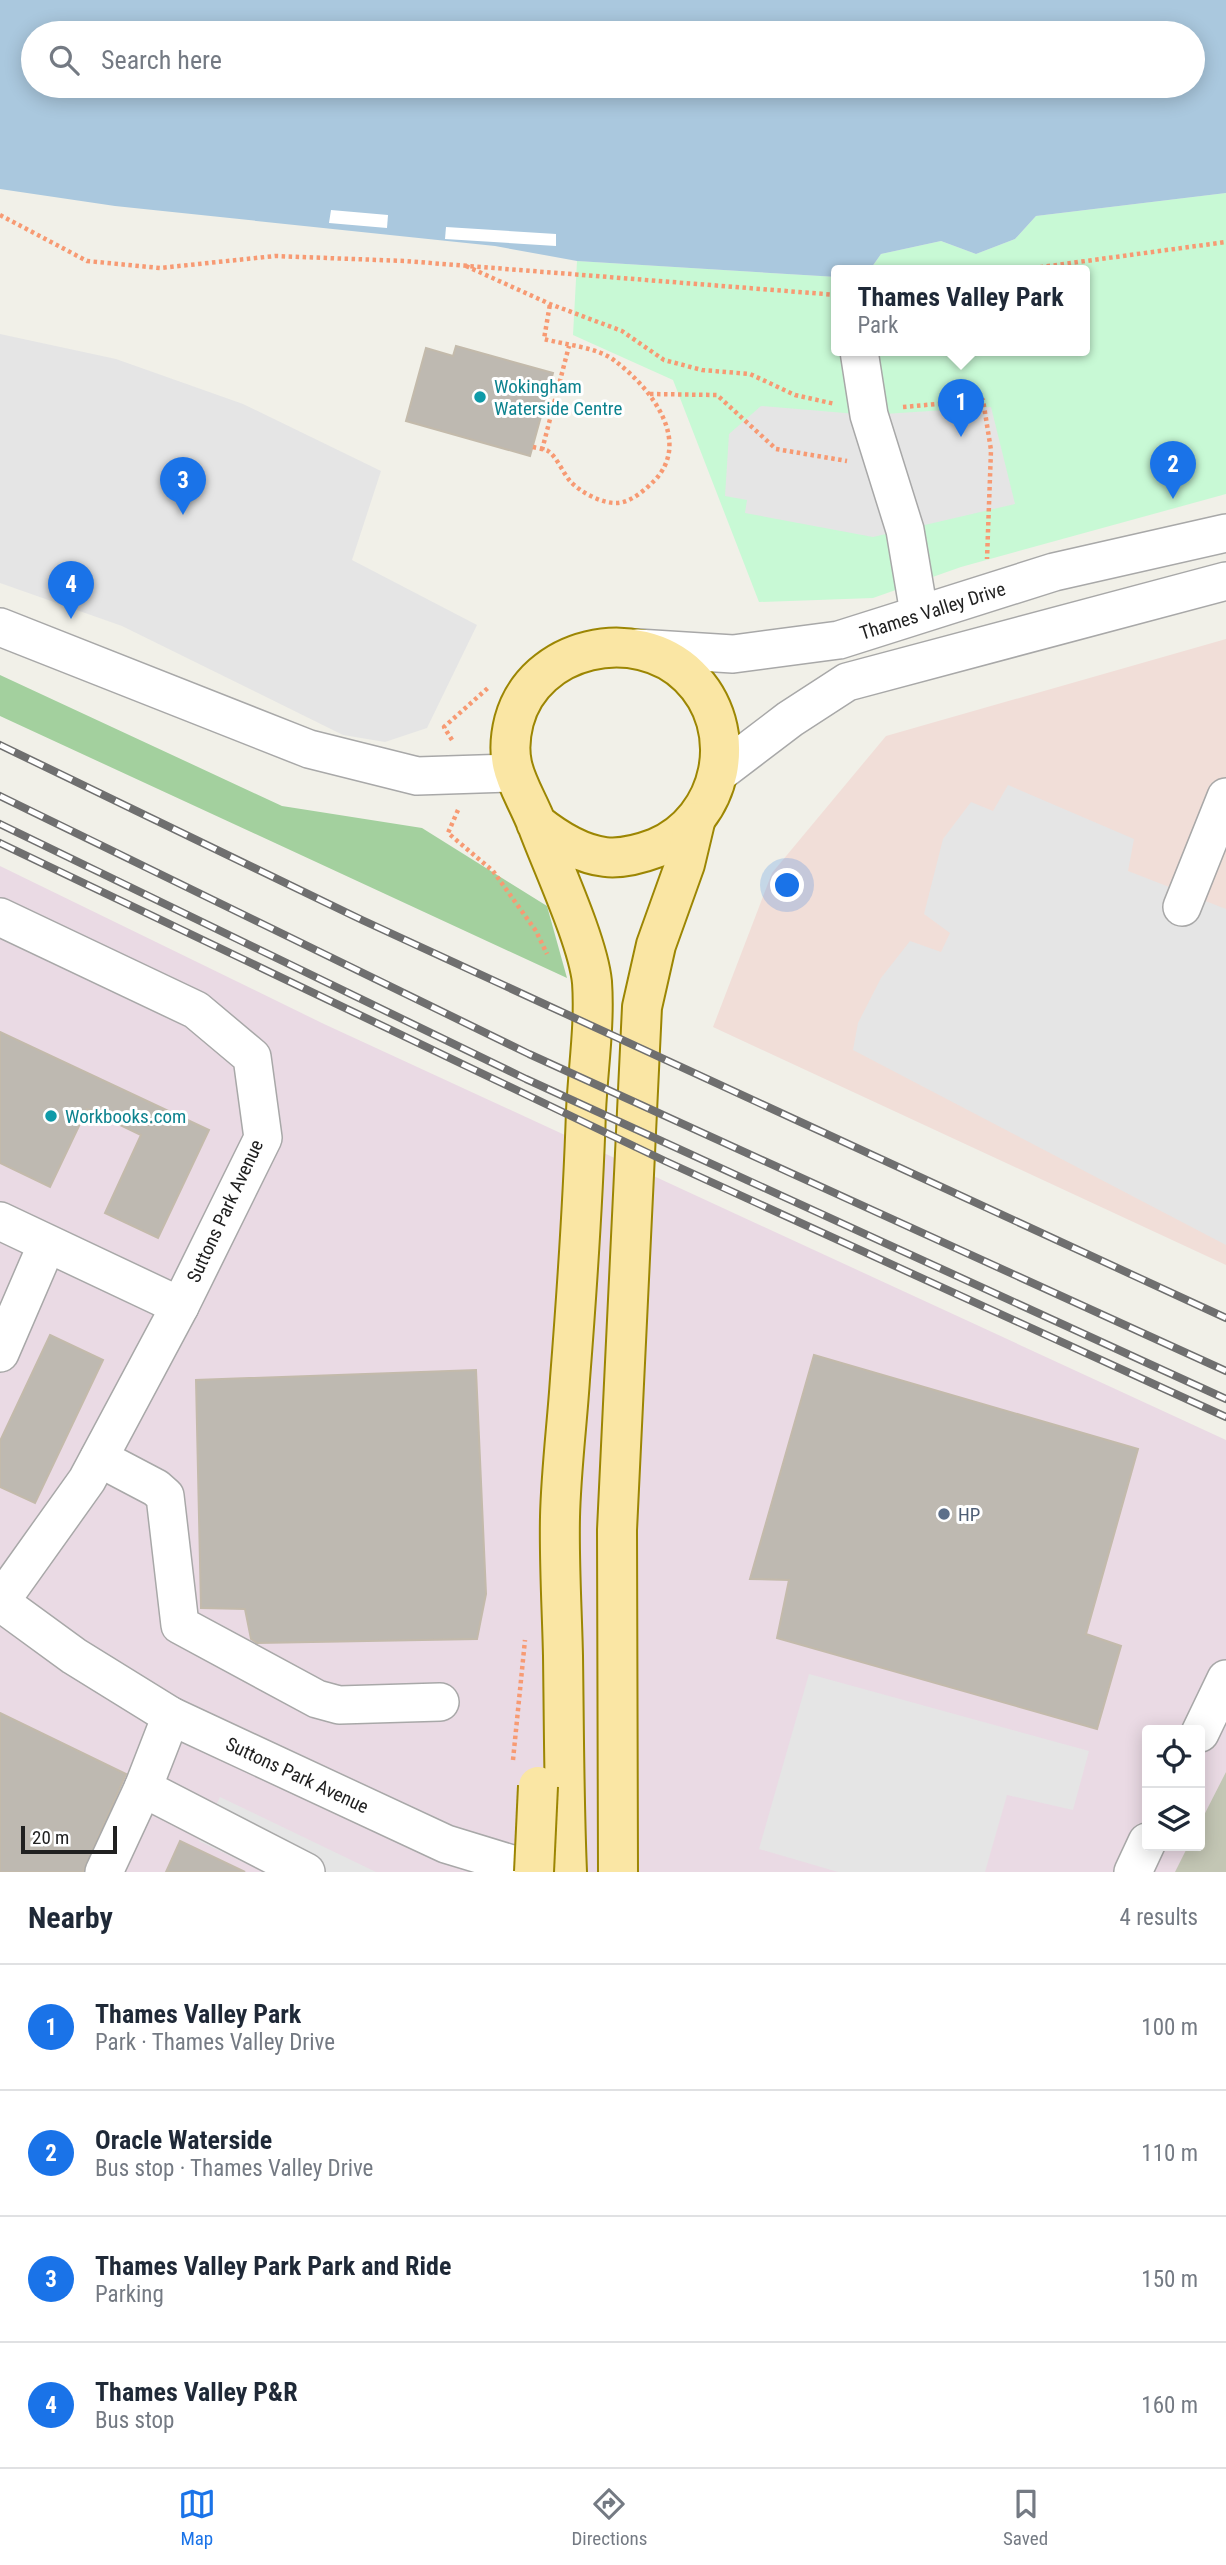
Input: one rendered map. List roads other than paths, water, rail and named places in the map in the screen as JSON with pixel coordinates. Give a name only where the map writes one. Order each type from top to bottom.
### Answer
[{"type":"main road","points":[[536,823],[562,843],[605,857],[638,855],[674,840],[695,822],[706,807],[719,773],[720,738],[710,706],[692,678],[673,664],[636,648],[594,648],[567,658],[535,681],[515,718],[509,756],[512,773],[536,823],[574,921],[592,979],[582,1217],[560,1518],[563,1662],[550,1788],[536,1872]]},
{"type":"main road","points":[[618,1872],[617,1530],[642,1007],[656,945],[685,864],[695,822]]},
{"type":"main road","points":[[616,1787],[636,1872]]},
{"type":"main road","points":[[550,1788],[567,1872]]},
{"type":"street","points":[[860,356],[869,415],[905,530],[919,613]]},
{"type":"street","name":"Thames Valley Drive","points":[[636,648],[733,653],[781,650],[839,640],[1054,572],[1226,533]]},
{"type":"street","points":[[719,773],[790,719],[847,682],[1226,580]]},
{"type":"street","points":[[0,627],[309,749],[417,776],[512,773]]},
{"type":"street","points":[[1182,907],[1226,797]]},
{"type":"street","name":"Suttons Park Avenue","points":[[0,917],[196,1010],[252,1058],[263,1138],[180,1306],[87,1480],[0,1602],[74,1656],[171,1716],[446,1844],[536,1872]]},
{"type":"street","points":[[0,1221],[180,1306]]},
{"type":"street","points":[[0,1353],[47,1244]]},
{"type":"street","points":[[99,1458],[156,1488],[165,1496],[180,1625],[328,1702],[339,1705],[440,1702]]},
{"type":"street","points":[[1204,1725],[1226,1679]]},
{"type":"street","points":[[104,1872],[143,1788],[171,1716]]},
{"type":"street","points":[[143,1788],[306,1872]]},
{"type":"street","points":[[1133,1872],[1143,1851]]},
{"type":"water","points":[[0,0],[1226,0],[1226,193],[1036,216],[1015,239],[976,254],[941,241],[881,254],[873,265],[831,265],[831,277],[577,261],[495,246],[115,206],[0,189]]},
{"type":"railway","points":[[0,745],[362,920],[1226,1318]]},
{"type":"railway","points":[[0,796],[529,1054],[1226,1371]]},
{"type":"railway","points":[[0,824],[526,1079],[1226,1399]]},
{"type":"railway","points":[[0,843],[665,1161],[1226,1417]]},
{"type":"place","name":"Wokingham Waterside Centre","points":[[480,397]]},
{"type":"place","name":"Thames Valley Park","points":[[961,437]]},
{"type":"place","name":"Oracle Waterside","points":[[1173,499]]},
{"type":"place","name":"Thames Valley Park Park and Ride","points":[[183,515]]},
{"type":"place","name":"Thames Valley P&R","points":[[71,619]]},
{"type":"place","name":"Workbooks.com","points":[[51,1116]]},
{"type":"place","name":"HP","points":[[944,1514]]}]
